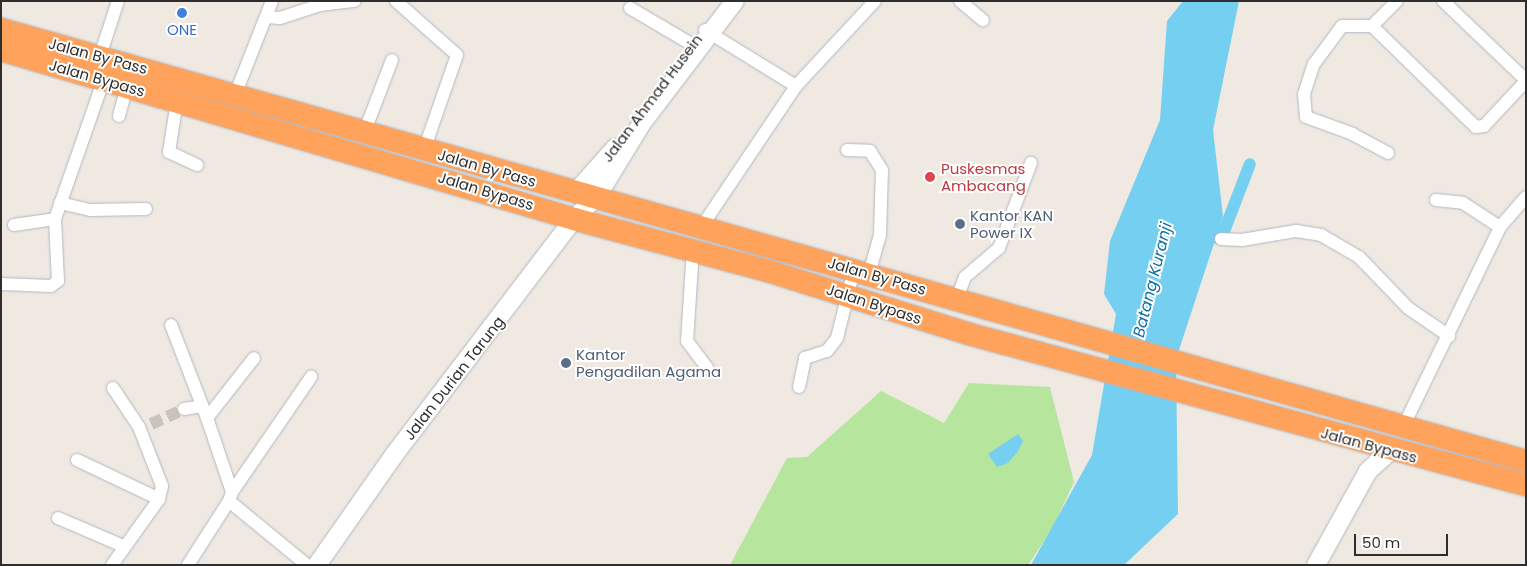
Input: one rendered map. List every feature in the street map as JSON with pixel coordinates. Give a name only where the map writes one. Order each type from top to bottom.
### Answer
[{"type":"highway","name":"Jalan By Pass","points":[[1,29],[100,56],[226,100],[364,133],[702,226],[966,300],[1227,377],[1404,425],[1526,462]]},
{"type":"highway","name":"Jalan Bypass","points":[[1,50],[177,101],[226,100],[574,219],[693,249],[848,295],[969,334],[1213,403],[1390,451],[1526,485]]},
{"type":"street","points":[[226,100],[272,1]]},
{"type":"street","points":[[266,16],[280,18],[320,5],[355,1]]},
{"type":"street","points":[[396,1],[457,55],[424,150]]},
{"type":"street","name":"Jalan Ahmad Husein","points":[[587,194],[642,123],[707,31],[724,1]]},
{"type":"street","name":"Jalan Ahmad Husein","points":[[587,194],[605,162],[691,44],[707,31],[735,1]]},
{"type":"street","points":[[702,226],[796,86],[875,1]]},
{"type":"street","points":[[960,1],[983,20]]},
{"type":"street","points":[[1372,26],[1397,1]]},
{"type":"street","points":[[1388,153],[1353,134],[1313,123],[1303,107],[1314,64],[1334,32],[1342,26],[1372,26],[1476,127],[1484,126],[1526,81],[1443,1]]},
{"type":"street","points":[[100,56],[116,2]]},
{"type":"street","points":[[630,8],[691,44]]},
{"type":"street","points":[[707,31],[796,86]]},
{"type":"street","points":[[364,133],[392,60]]},
{"type":"street","points":[[1,284],[51,286],[58,281],[55,219],[104,79]]},
{"type":"street","points":[[119,116],[127,86]]},
{"type":"street","points":[[177,101],[169,152],[197,165]]},
{"type":"street","points":[[799,387],[806,358],[832,348],[837,338],[848,295],[862,272],[880,235],[882,170],[870,151],[847,150]]},
{"type":"street","points":[[966,300],[965,277],[999,248],[1031,163]]},
{"type":"street","name":"Jalan Durian Tarung","points":[[317,565],[574,219],[587,194]]},
{"type":"street","points":[[1404,425],[1500,227],[1526,197]]},
{"type":"street","points":[[1436,200],[1463,203],[1500,227]]},
{"type":"street","points":[[60,203],[90,210],[146,208]]},
{"type":"street","points":[[14,225],[55,219]]},
{"type":"street","points":[[1221,239],[1250,240],[1296,231],[1321,235],[1359,257],[1408,308],[1448,336]]},
{"type":"street","points":[[693,249],[687,341],[707,368]]},
{"type":"street","points":[[171,325],[207,418],[231,496],[307,565]]},
{"type":"street","points":[[207,418],[254,358]]},
{"type":"street","points":[[188,565],[231,496],[311,377]]},
{"type":"street","points":[[112,565],[159,499],[162,484],[145,426],[114,388]]},
{"type":"street","points":[[184,409],[202,406]]},
{"type":"street","points":[[1319,564],[1364,477],[1390,451]]},
{"type":"street","points":[[77,460],[159,499]]},
{"type":"street","points":[[58,518],[124,546]]},
{"type":"green space","points":[[969,383],[1050,387],[1074,482],[1051,531],[1028,565],[730,565],[787,458],[807,457],[881,391],[944,423]]},
{"type":"water","name":"Batang Kuranji","points":[[1183,1],[1239,1],[1213,130],[1223,216],[1176,359],[1178,514],[1124,565],[1031,565],[1092,455],[1116,314],[1104,294],[1110,241],[1160,120],[1167,21]]},
{"type":"water","points":[[1018,434],[1023,441],[1018,451],[1008,463],[997,467],[988,454]]},
{"type":"waterway","points":[[1211,236],[1221,239],[1250,164]]},
{"type":"tunnel","points":[[151,424],[184,409]]},
{"type":"place","name":"ONE","points":[[182,13]]},
{"type":"place","name":"Puskesmas Ambacang","points":[[930,177]]},
{"type":"place","name":"Kantor KAN Power IX","points":[[960,224]]},
{"type":"place","name":"Kantor Pengadilan Agama","points":[[566,363]]}]
